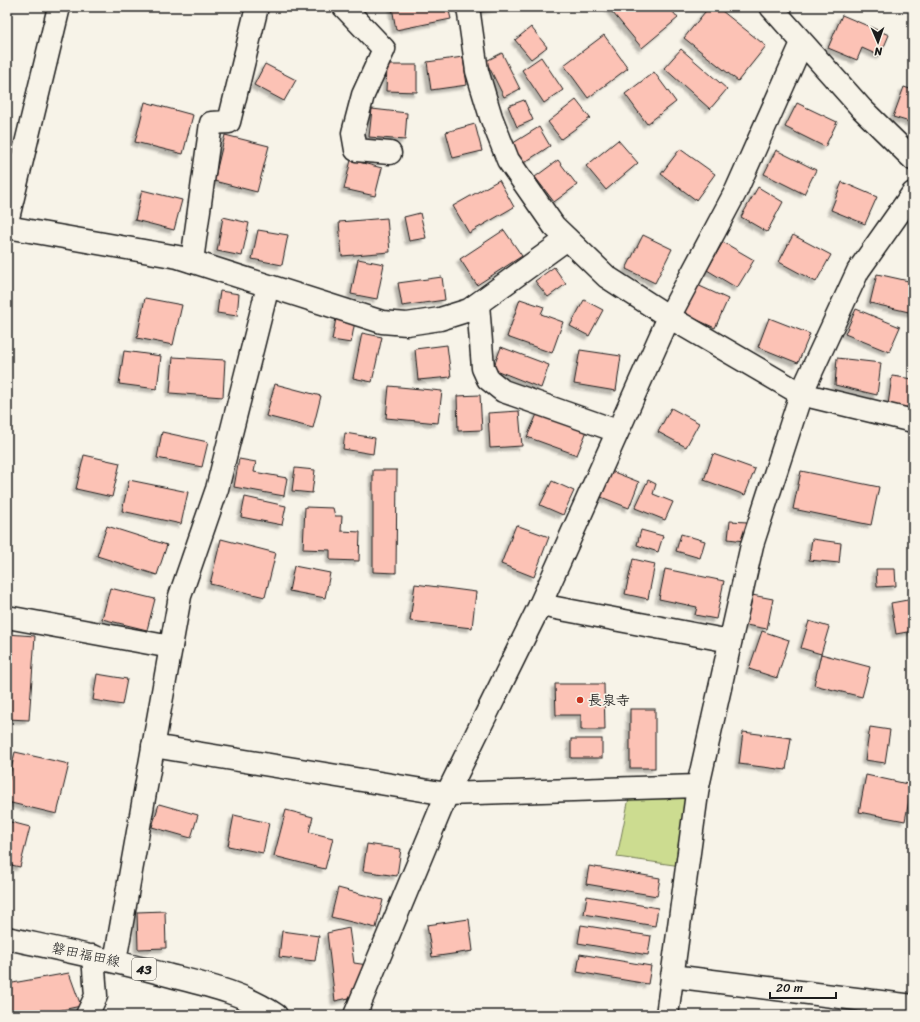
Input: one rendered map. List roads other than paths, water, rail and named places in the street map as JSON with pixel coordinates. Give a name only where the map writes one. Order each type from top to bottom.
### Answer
[{"type":"street","points":[[7,222],[59,7]]},
{"type":"street","points":[[192,261],[211,123],[229,122],[257,7]]},
{"type":"street","points":[[344,7],[384,49],[363,95],[353,133],[356,150],[390,153]]},
{"type":"street","points":[[468,7],[477,71],[491,117],[508,160],[554,226],[607,277],[669,317],[801,394],[913,421]]},
{"type":"street","points":[[771,7],[862,109],[913,159]]},
{"type":"street","points":[[355,1015],[447,794],[540,605],[669,317],[736,191],[802,43]]},
{"type":"street","points":[[667,1015],[698,786],[752,545],[801,394],[858,270],[913,193]]},
{"type":"street","points":[[7,227],[178,257],[382,322],[407,324],[440,319],[469,310],[567,239]]},
{"type":"street","points":[[115,961],[180,596],[217,489],[268,286]]},
{"type":"street","points":[[478,304],[483,368],[488,379],[503,391],[617,431]]},
{"type":"street","points":[[540,605],[730,641]]},
{"type":"street","points":[[7,617],[171,647]]},
{"type":"street","points":[[153,746],[447,794],[698,786]]},
{"type":"street","name":"磐田福田線","points":[[7,938],[115,961],[229,991],[267,1009],[276,1015]]},
{"type":"street","points":[[86,1015],[96,996],[93,956]]},
{"type":"street","points":[[672,976],[913,1006]]},
{"type":"place","name":"長泉寺","points":[[580,700]]}]
